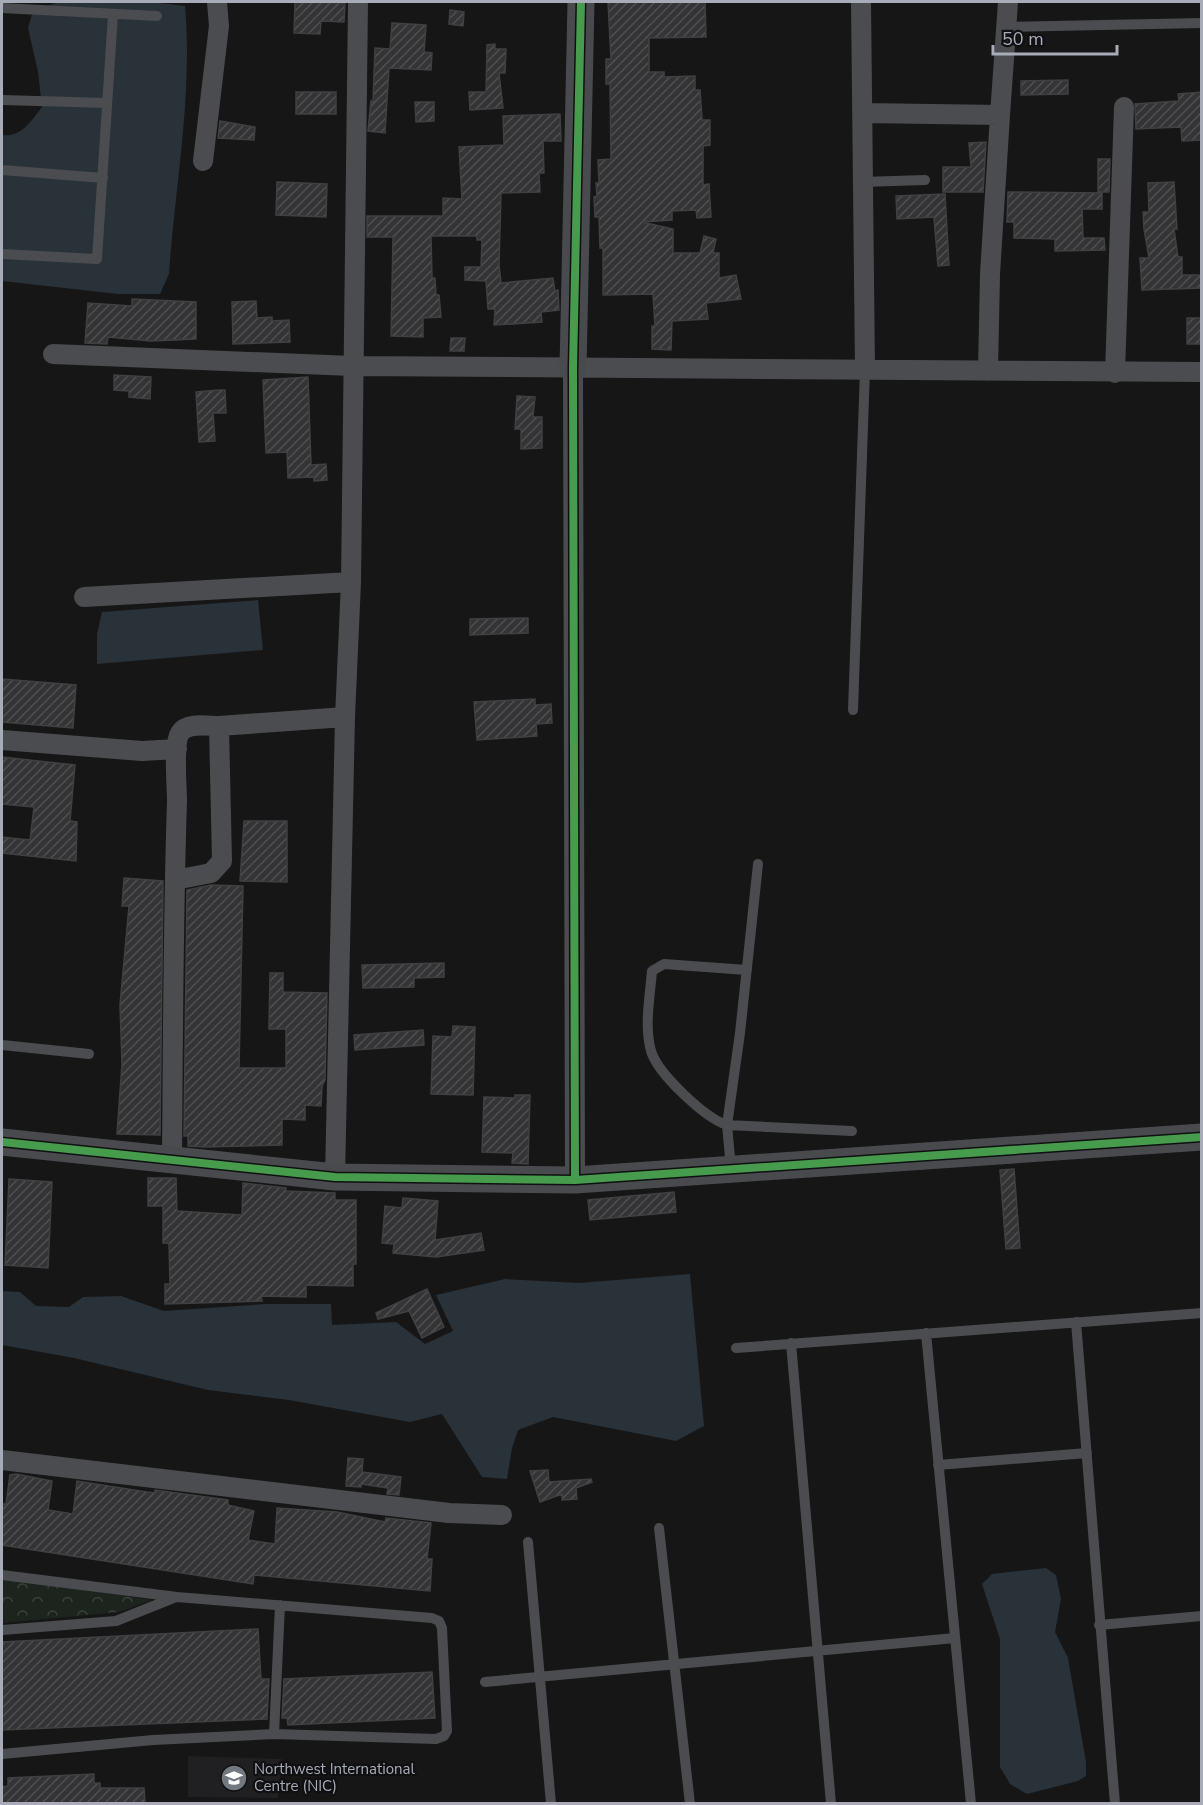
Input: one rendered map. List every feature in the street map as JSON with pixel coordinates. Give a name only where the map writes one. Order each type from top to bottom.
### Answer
[{"type":"street","points":[[203,161],[219,26],[217,2]]},
{"type":"street","points":[[335,1177],[345,717],[351,582],[358,2]]},
{"type":"street","points":[[575,1180],[573,368],[581,2]]},
{"type":"street","points":[[861,2],[865,370]]},
{"type":"street","points":[[988,371],[990,274],[1008,2]]},
{"type":"street","points":[[1115,372],[1124,107]]},
{"type":"street","points":[[863,113],[1000,115]]},
{"type":"street","points":[[53,354],[352,366],[1202,372]]},
{"type":"street","points":[[84,597],[351,582]]},
{"type":"street","points":[[172,1160],[179,734],[186,728],[345,717]]},
{"type":"street","points":[[175,880],[211,873],[222,861],[219,726]]},
{"type":"street","points":[[2,740],[142,751],[177,749]]},
{"type":"street","points":[[2,1142],[335,1177],[575,1180],[1202,1137]]},
{"type":"street","points":[[2,1461],[426,1511],[502,1515]]},
{"type":"lane","points":[[2,8],[157,16]]},
{"type":"lane","points":[[2,254],[97,258],[113,14]]},
{"type":"lane","points":[[1007,27],[1202,23]]},
{"type":"lane","points":[[2,100],[108,103]]},
{"type":"lane","points":[[2,170],[103,178]]},
{"type":"lane","points":[[862,183],[925,180]]},
{"type":"lane","points":[[853,710],[865,370]]},
{"type":"lane","points":[[731,1168],[727,1125],[758,864]]},
{"type":"lane","points":[[747,970],[664,964],[652,971],[648,1022],[651,1052],[668,1076],[694,1104],[716,1121],[727,1125],[852,1131]]},
{"type":"lane","points":[[2,1045],[89,1054]]},
{"type":"lane","points":[[736,1347],[1202,1313]]},
{"type":"lane","points":[[1076,1322],[1114,1803]]},
{"type":"lane","points":[[926,1333],[971,1803]]},
{"type":"lane","points":[[791,1343],[831,1803]]},
{"type":"lane","points":[[938,1465],[1087,1453]]},
{"type":"lane","points":[[659,1528],[690,1803]]},
{"type":"lane","points":[[528,1542],[551,1803]]},
{"type":"lane","points":[[2,1575],[177,1597],[439,1621],[442,1628],[447,1731],[444,1736],[436,1739],[274,1734],[153,1740],[2,1754]]},
{"type":"lane","points":[[2,1630],[116,1621],[177,1597]]},
{"type":"lane","points":[[274,1734],[280,1605]]},
{"type":"lane","points":[[1099,1625],[1202,1616]]},
{"type":"lane","points":[[485,1682],[955,1638]]},
{"type":"shaded area","points":[[59,2],[152,2],[185,6],[187,73],[185,107],[169,274],[160,294],[118,294],[2,281],[2,135],[15,134],[20,131],[42,107],[38,72],[28,28],[33,11]]},
{"type":"shaded area","points":[[258,600],[263,650],[97,664],[97,634],[102,612]]},
{"type":"shaded area","points":[[690,1274],[704,1426],[676,1441],[553,1417],[518,1430],[512,1448],[507,1479],[482,1477],[442,1414],[410,1422],[289,1400],[208,1390],[74,1358],[2,1345],[2,1291],[20,1292],[36,1306],[69,1307],[83,1297],[121,1296],[164,1311],[266,1304],[331,1304],[332,1325],[396,1322],[425,1344],[453,1331],[436,1295],[505,1279],[579,1283]]},
{"type":"shaded area","points":[[1046,1568],[1056,1575],[1061,1599],[1055,1632],[1068,1658],[1086,1762],[1086,1776],[1078,1781],[1027,1794],[1010,1784],[1000,1767],[1000,1639],[982,1584],[992,1574]]},
{"type":"shaded area","name":"Northwest International Centre (NIC)","points":[[188,1756],[282,1759],[278,1798],[188,1797]]},
{"type":"green space","points":[[2,1577],[152,1600],[119,1612],[2,1623]]},
{"type":"building","points":[[295,2],[345,3],[344,22],[321,21],[320,34],[294,33]]},
{"type":"building","points":[[608,2],[705,2],[706,37],[649,38],[649,72],[664,72],[664,77],[695,76],[695,90],[700,90],[702,120],[710,120],[710,145],[703,146],[703,185],[709,184],[711,217],[697,218],[696,210],[672,211],[672,220],[642,222],[673,229],[673,253],[700,253],[704,236],[716,239],[713,253],[719,253],[719,278],[736,275],[741,299],[706,303],[708,319],[672,321],[671,350],[652,349],[652,326],[655,326],[653,294],[603,295],[603,248],[600,248],[599,217],[595,217],[594,197],[597,196],[596,183],[599,183],[598,160],[611,159],[610,84],[606,84],[606,59],[611,59]]},
{"type":"building","points":[[450,10],[464,12],[463,26],[449,24]]},
{"type":"building","points":[[392,23],[426,25],[424,52],[432,53],[431,70],[389,68],[385,133],[368,131],[371,101],[373,102],[375,48],[390,49]]},
{"type":"building","points":[[495,44],[495,49],[506,49],[505,73],[499,73],[503,108],[470,110],[469,92],[486,92],[487,45]]},
{"type":"building","points":[[1068,80],[1068,94],[1021,95],[1021,81]]},
{"type":"building","points":[[296,92],[336,92],[336,114],[296,114]]},
{"type":"building","points":[[1202,92],[1202,140],[1182,141],[1181,127],[1136,129],[1135,104],[1179,101],[1178,94]]},
{"type":"building","points":[[415,102],[434,102],[434,121],[416,122]]},
{"type":"building","points":[[560,114],[561,141],[543,141],[544,173],[539,173],[540,192],[501,193],[499,265],[501,283],[553,278],[555,291],[558,290],[559,310],[541,312],[542,322],[494,325],[495,309],[488,309],[486,281],[465,280],[465,267],[481,267],[482,240],[477,240],[477,236],[431,236],[432,278],[435,278],[436,295],[439,295],[441,317],[423,318],[423,337],[391,336],[393,237],[367,237],[367,216],[443,216],[443,198],[462,199],[459,147],[504,145],[503,116]]},
{"type":"building","points":[[220,121],[255,127],[254,140],[218,138]]},
{"type":"building","points":[[986,142],[983,192],[943,192],[943,167],[971,167],[969,143]]},
{"type":"building","points":[[1098,159],[1110,159],[1109,192],[1098,192]]},
{"type":"building","points":[[277,182],[327,184],[326,217],[276,215]]},
{"type":"building","points":[[1174,182],[1177,229],[1174,229],[1178,257],[1182,257],[1182,275],[1202,275],[1202,288],[1142,290],[1140,258],[1149,258],[1143,212],[1149,212],[1148,183]]},
{"type":"building","points":[[1008,192],[1102,193],[1102,209],[1082,209],[1083,238],[1104,238],[1105,250],[1055,251],[1055,239],[1014,238],[1014,222],[1007,222]]},
{"type":"building","points":[[945,194],[949,265],[938,266],[934,217],[897,219],[896,196]]},
{"type":"building","points":[[132,299],[196,302],[196,339],[151,341],[108,337],[107,344],[85,343],[88,303],[132,306]]},
{"type":"building","points":[[256,301],[257,318],[272,317],[272,321],[289,320],[290,342],[233,344],[232,302]]},
{"type":"building","points":[[1187,318],[1201,318],[1200,344],[1187,344]]},
{"type":"building","points":[[451,338],[465,338],[464,351],[450,351]]},
{"type":"building","points":[[114,375],[151,377],[150,399],[129,397],[129,391],[114,390]]},
{"type":"building","points":[[308,377],[311,465],[326,464],[327,480],[314,481],[314,477],[288,478],[287,452],[266,453],[263,380]]},
{"type":"building","points":[[225,390],[226,413],[213,413],[215,441],[199,442],[196,392]]},
{"type":"building","points":[[517,396],[535,397],[533,417],[542,417],[542,448],[521,449],[521,429],[515,429]]},
{"type":"building","points":[[528,618],[528,633],[470,635],[470,619]]},
{"type":"building","points":[[2,679],[76,685],[73,728],[2,722]]},
{"type":"building","points":[[535,699],[535,705],[551,704],[552,723],[536,724],[537,736],[477,740],[474,702]]},
{"type":"building","points":[[2,757],[75,765],[70,821],[77,822],[76,861],[2,853],[2,837],[30,840],[34,807],[2,804]]},
{"type":"building","points":[[244,821],[287,821],[287,882],[240,881]]},
{"type":"building","points":[[124,878],[163,881],[160,1135],[117,1134],[122,1064],[120,1005],[129,906],[122,906]]},
{"type":"building","points":[[211,885],[243,886],[239,1068],[286,1068],[286,1029],[269,1029],[270,973],[283,973],[283,992],[327,993],[325,1080],[322,1086],[321,1106],[305,1105],[305,1120],[282,1119],[282,1145],[188,1146],[188,1136],[184,1136],[187,890]]},
{"type":"building","points":[[444,963],[444,977],[414,978],[414,987],[363,988],[362,965]]},
{"type":"building","points":[[453,1026],[475,1027],[473,1095],[431,1094],[433,1036],[452,1037]]},
{"type":"building","points":[[423,1030],[424,1045],[355,1050],[354,1035]]},
{"type":"building","points":[[515,1095],[530,1095],[528,1164],[512,1163],[513,1153],[482,1152],[484,1097],[515,1098]]},
{"type":"building","points":[[1014,1169],[1020,1248],[1006,1249],[1000,1170]]},
{"type":"building","points":[[148,1178],[176,1178],[177,1211],[242,1215],[243,1183],[286,1188],[286,1191],[335,1193],[335,1200],[356,1200],[356,1264],[353,1264],[353,1286],[306,1285],[306,1297],[261,1296],[262,1301],[165,1304],[165,1284],[170,1284],[169,1243],[163,1243],[163,1206],[148,1206]]},
{"type":"building","points":[[9,1179],[52,1182],[48,1268],[5,1265]]},
{"type":"building","points":[[674,1192],[676,1212],[590,1220],[588,1200]]},
{"type":"building","points":[[403,1198],[438,1201],[435,1240],[481,1233],[484,1250],[436,1257],[393,1253],[394,1244],[382,1243],[385,1206],[402,1208]]},
{"type":"building","points":[[427,1289],[444,1327],[422,1338],[409,1311],[378,1319],[376,1313]]},
{"type":"building","points":[[348,1458],[363,1459],[362,1472],[401,1477],[399,1495],[387,1494],[388,1488],[361,1484],[361,1487],[346,1486]]},
{"type":"building","points":[[548,1470],[549,1482],[591,1479],[592,1482],[576,1488],[577,1499],[562,1500],[562,1494],[540,1502],[530,1471]]},
{"type":"building","points":[[16,1474],[52,1481],[48,1510],[73,1514],[77,1481],[147,1492],[155,1493],[155,1490],[228,1500],[228,1505],[254,1511],[248,1540],[275,1544],[277,1508],[337,1512],[385,1522],[386,1518],[431,1523],[427,1559],[432,1559],[430,1591],[254,1575],[253,1584],[2,1545],[2,1504],[6,1504],[10,1475]]},
{"type":"building","points":[[258,1629],[261,1679],[269,1679],[267,1719],[2,1730],[2,1642]]},
{"type":"building","points":[[432,1672],[435,1718],[288,1725],[287,1718],[282,1718],[284,1679]]},
{"type":"building","points":[[94,1774],[94,1783],[100,1783],[100,1788],[144,1788],[145,1803],[2,1803],[2,1787],[8,1786],[8,1778]]},
{"type":"cycle path","points":[[575,1180],[573,368],[581,2]]},
{"type":"cycle path","points":[[2,1142],[335,1177],[575,1180],[1202,1137]]},
{"type":"place","name":"Northwest International Centre (NIC)","points":[[234,1778]]}]
